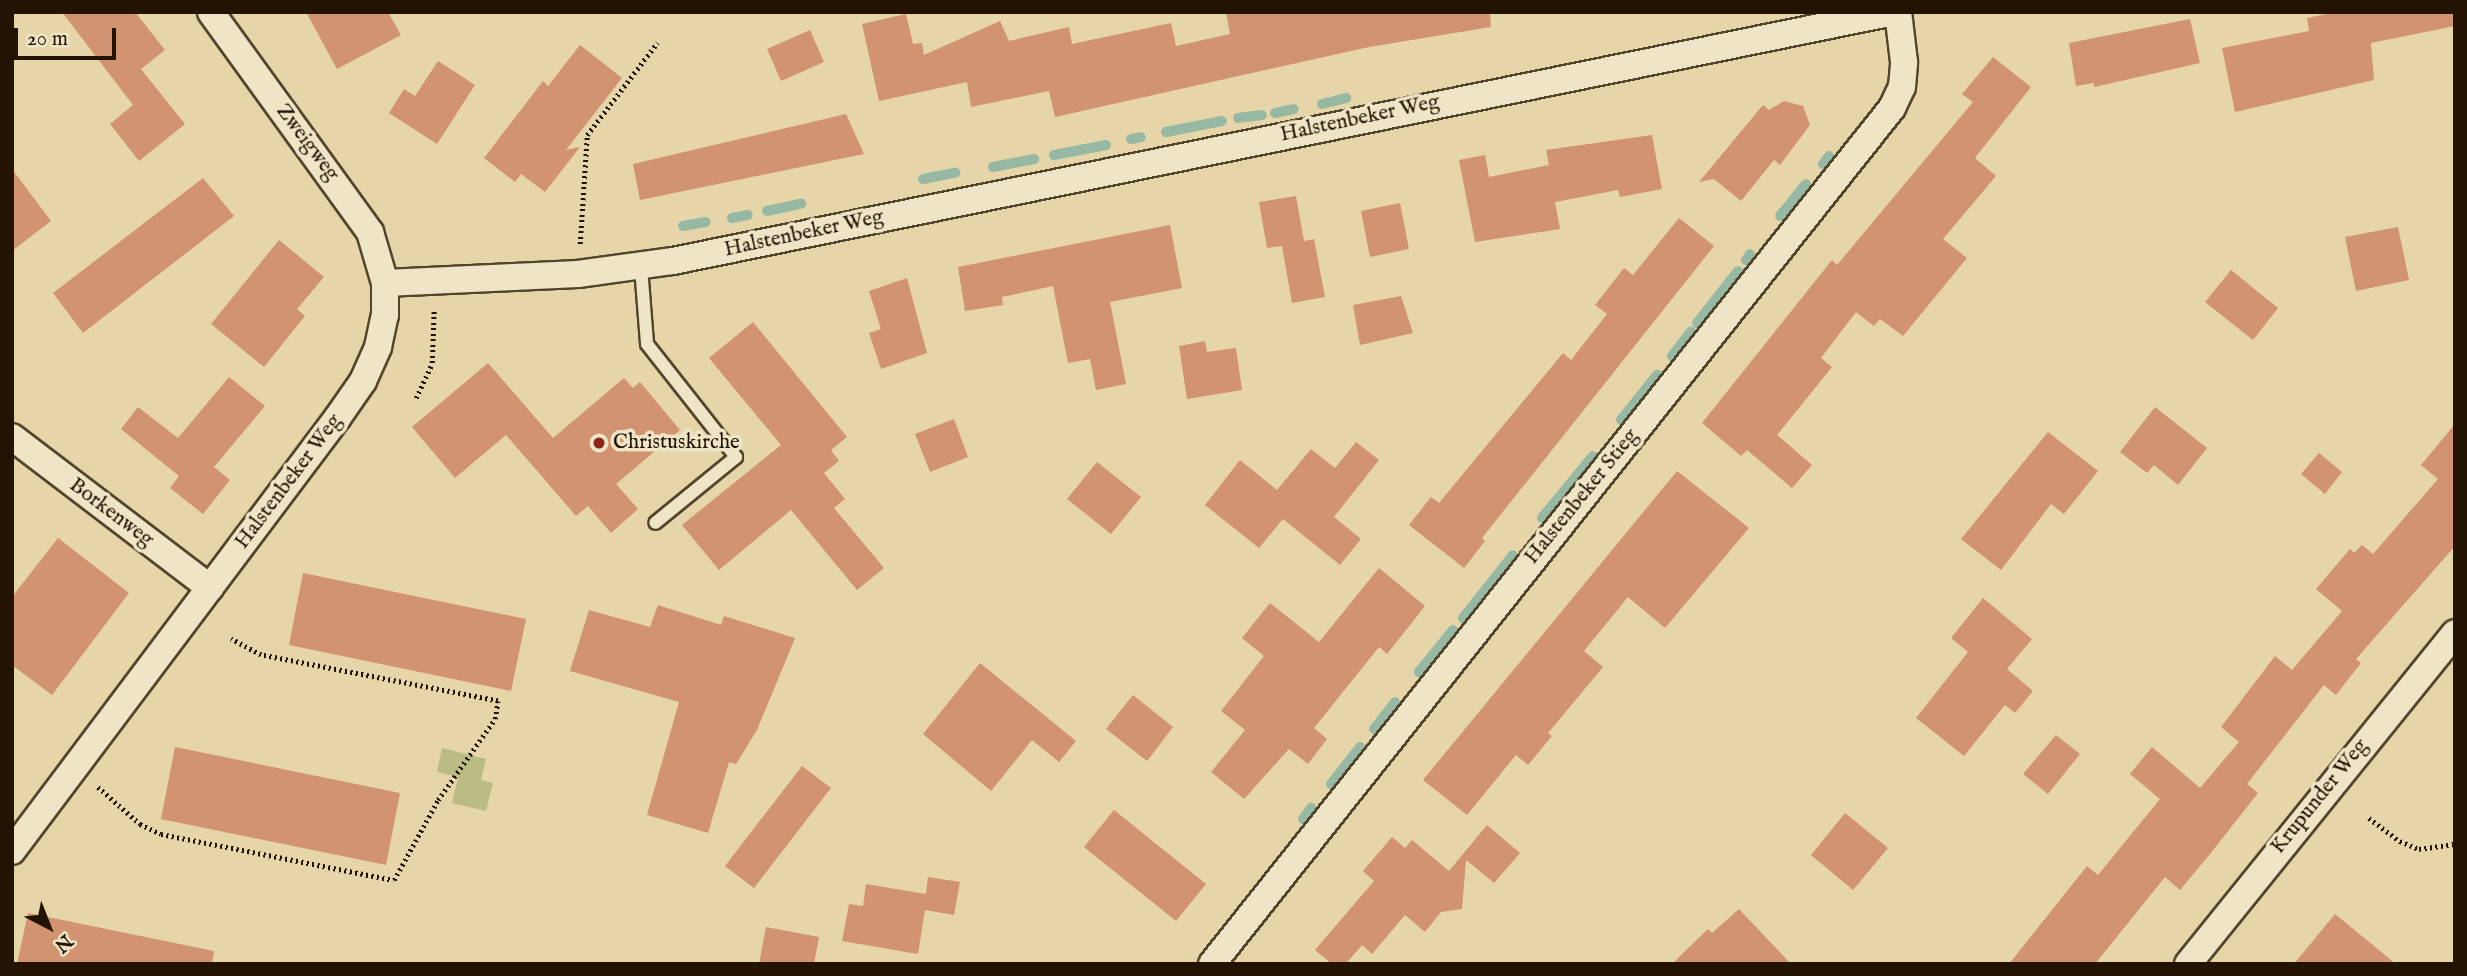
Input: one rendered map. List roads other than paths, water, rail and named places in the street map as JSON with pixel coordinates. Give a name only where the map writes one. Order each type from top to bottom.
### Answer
[{"type":"street","name":"Zweigweg","points":[[211,12],[358,211],[379,255],[385,283]]},
{"type":"street","name":"Halstenbeker Weg","points":[[12,851],[363,381],[383,326],[385,283],[641,267],[1896,12]]},
{"type":"street","name":"Halstenbeker Stieg","points":[[1212,964],[1892,108],[1902,87],[1904,62],[1896,12]]},
{"type":"street","name":"Borkenweg","points":[[12,437],[210,588]]},
{"type":"street","name":"Krupunder Weg","points":[[2188,964],[2455,633]]},
{"type":"lane","points":[[641,267],[647,344],[736,457],[655,523]]},
{"type":"waterway","points":[[1322,104],[1346,98]]},
{"type":"waterway","points":[[1275,113],[1294,109]]},
{"type":"waterway","points":[[1238,118],[1262,115]]},
{"type":"waterway","points":[[1166,132],[1222,121]]},
{"type":"waterway","points":[[1131,139],[1141,137]]},
{"type":"waterway","points":[[1054,155],[1106,145]]},
{"type":"waterway","points":[[1823,164],[1829,156]]},
{"type":"waterway","points":[[993,167],[1034,159]]},
{"type":"waterway","points":[[923,179],[955,173]]},
{"type":"waterway","points":[[1780,216],[1806,184]]},
{"type":"waterway","points":[[767,211],[801,204]]},
{"type":"waterway","points":[[732,218],[748,215]]},
{"type":"waterway","points":[[683,226],[706,222]]},
{"type":"waterway","points":[[1746,260],[1750,254]]},
{"type":"waterway","points":[[1697,323],[1738,271]]},
{"type":"waterway","points":[[1672,356],[1691,332]]},
{"type":"waterway","points":[[1621,420],[1657,375]]},
{"type":"waterway","points":[[1542,518],[1593,456]]},
{"type":"waterway","points":[[1463,618],[1513,555]]},
{"type":"waterway","points":[[1419,672],[1453,630]]},
{"type":"waterway","points":[[1374,729],[1395,702]]},
{"type":"waterway","points":[[1331,784],[1360,747]]},
{"type":"waterway","points":[[1303,819],[1311,808]]},
{"type":"place","name":"Christuskirche","points":[[599,443]]}]
